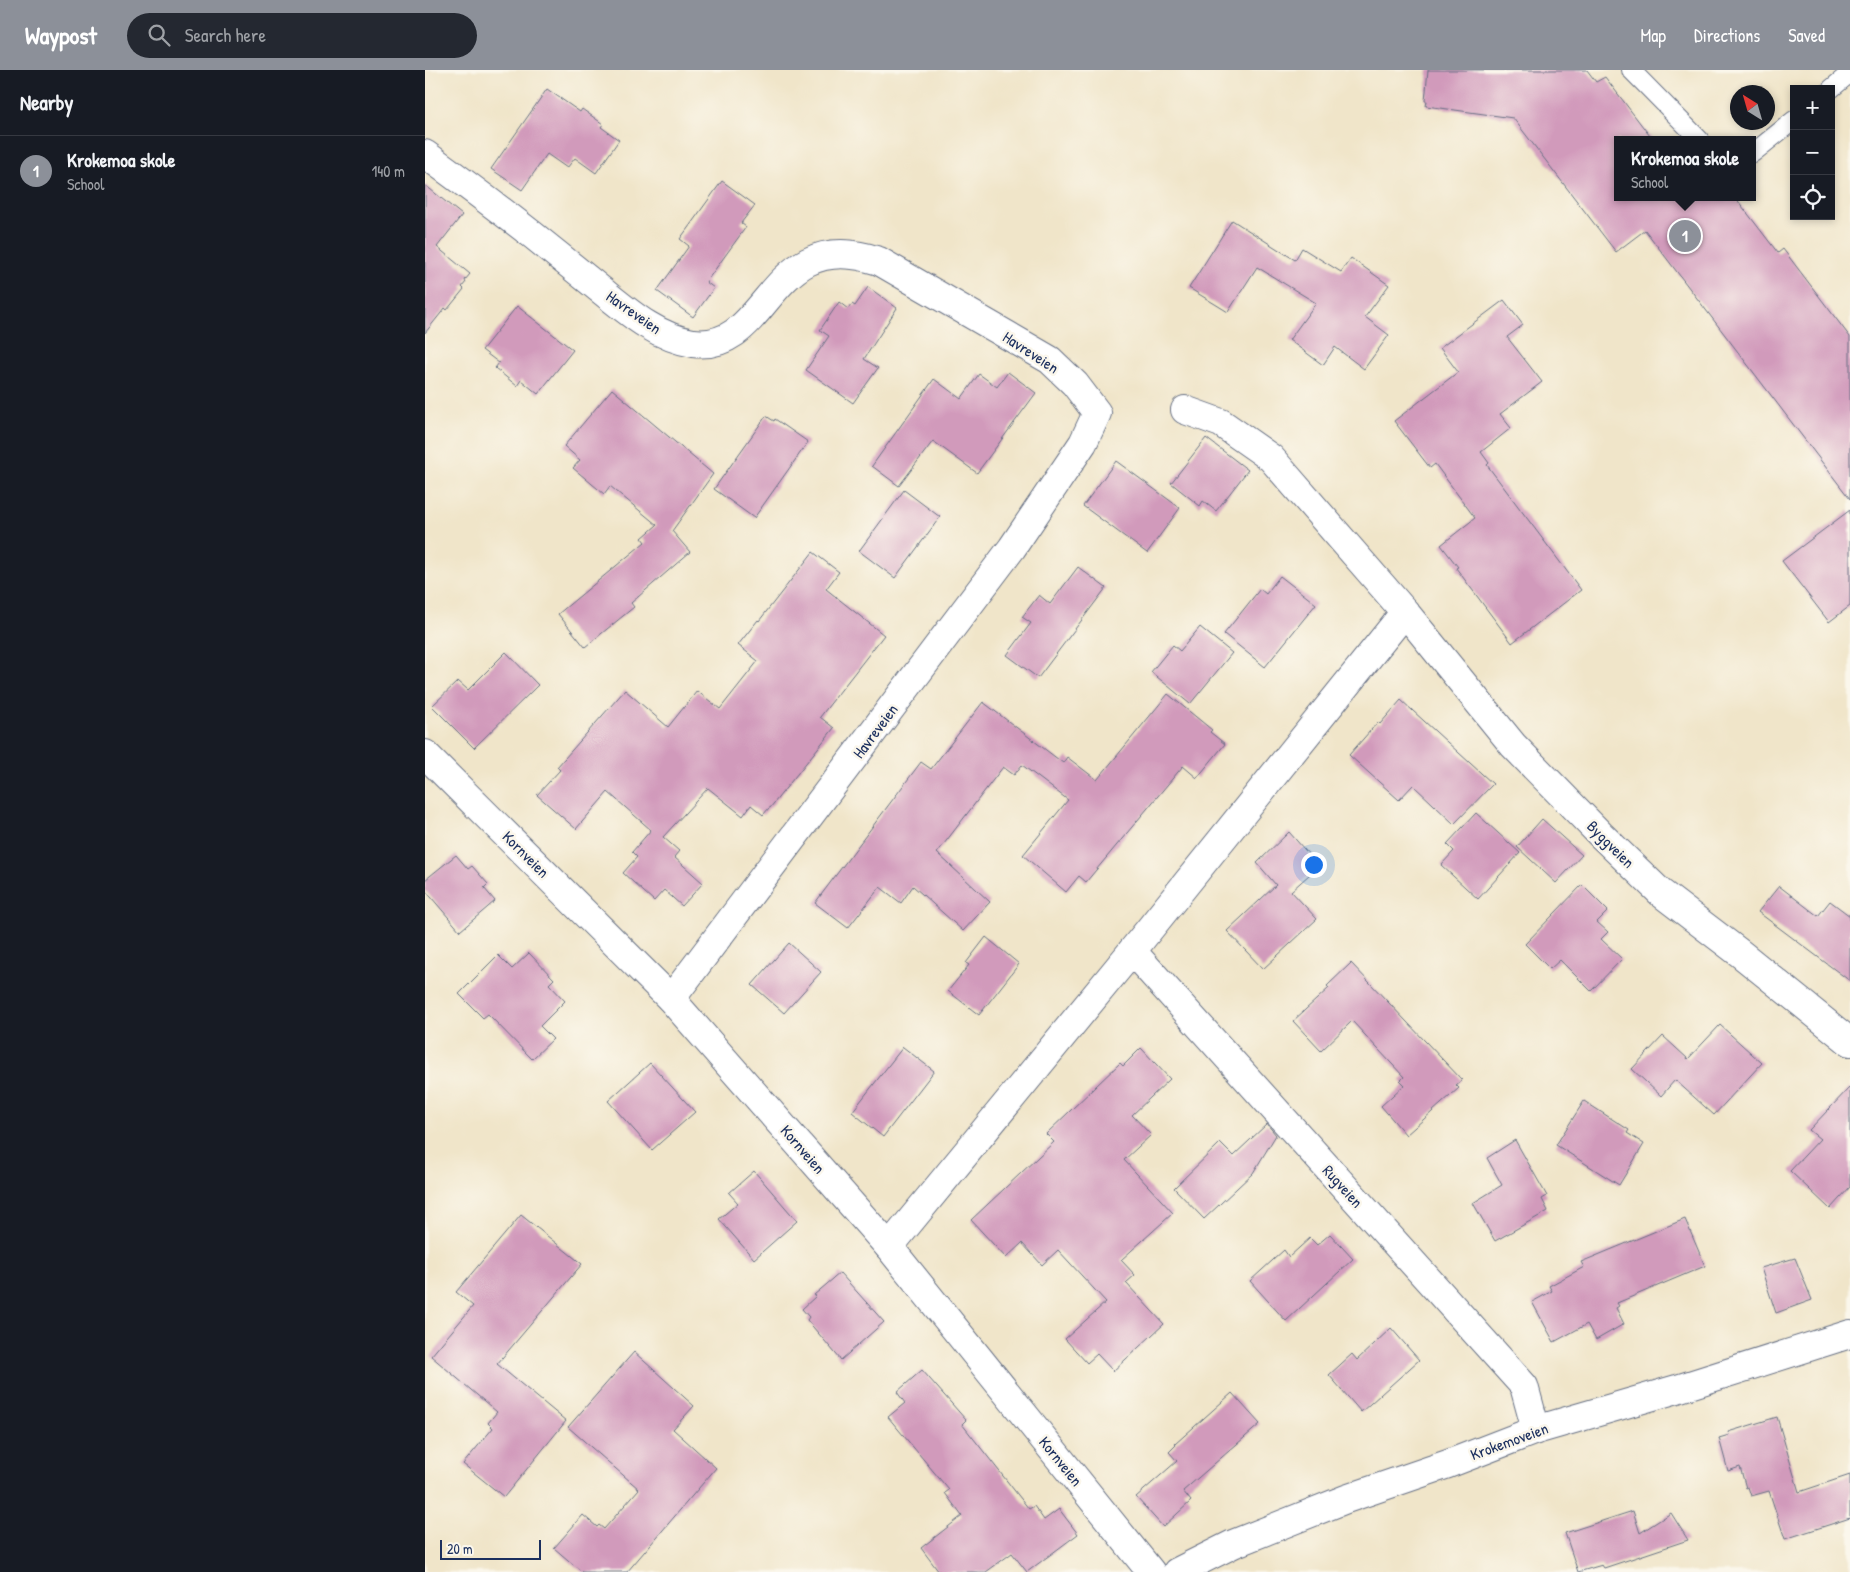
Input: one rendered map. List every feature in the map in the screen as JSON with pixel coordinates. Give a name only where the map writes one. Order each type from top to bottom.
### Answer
[{"type":"street","name":"Havreveien","points":[[425,154],[497,207],[632,314],[657,330],[677,339],[695,343],[719,340],[732,335],[748,321],[790,273],[799,266],[823,256],[845,253],[861,255],[879,261],[1050,360],[1075,384],[1097,412],[1083,443],[1012,548],[671,999]]},
{"type":"street","name":"Byggveien","points":[[1185,410],[1221,423],[1271,458],[1405,612],[1513,745],[1627,861],[1661,893],[1741,954],[1850,1042]]},
{"type":"street","points":[[889,1246],[1132,951],[1405,612]]},
{"type":"street","name":"Kornveien","points":[[425,754],[671,999],[889,1246],[1151,1572]]},
{"type":"street","name":"Rugveien","points":[[1132,951],[1524,1386],[1536,1430]]},
{"type":"street","name":"Krokemoveien","points":[[1177,1572],[1233,1544],[1347,1499],[1448,1464],[1536,1430],[1677,1389],[1850,1334]]},
{"type":"lane","points":[[1631,70],[1696,136]]},
{"type":"lane","points":[[1835,86],[1850,73]]},
{"type":"lane","points":[[1756,151],[1790,123]]},
{"type":"building","points":[[1428,70],[1587,70],[1596,82],[1605,77],[1650,136],[1614,136],[1614,201],[1738,201],[1778,253],[1783,249],[1850,337],[1850,499],[1645,230],[1616,252],[1513,118],[1426,106],[1427,101],[1425,101]]},
{"type":"building","points":[[547,89],[580,112],[582,109],[603,124],[601,127],[619,140],[596,173],[575,158],[567,168],[547,154],[522,190],[491,169]]},
{"type":"building","points":[[722,181],[755,205],[741,223],[746,227],[706,282],[714,288],[693,317],[657,291],[689,246],[680,239]]},
{"type":"building","points":[[425,185],[462,215],[437,247],[470,274],[462,287],[464,289],[447,310],[445,308],[425,333]]},
{"type":"building","points":[[1232,220],[1295,260],[1302,248],[1341,272],[1351,258],[1389,285],[1365,317],[1389,335],[1364,369],[1335,347],[1323,365],[1289,340],[1316,303],[1257,267],[1228,312],[1189,288]]},
{"type":"building","points":[[868,287],[897,308],[864,359],[878,368],[853,403],[806,370],[829,336],[820,330],[839,302],[848,309],[852,304],[855,306]]},
{"type":"building","points":[[1504,300],[1523,325],[1507,337],[1542,382],[1500,414],[1511,428],[1481,452],[1489,463],[1487,465],[1581,590],[1512,643],[1441,545],[1475,518],[1435,464],[1430,468],[1394,421],[1458,372],[1440,348]]},
{"type":"building","points":[[517,306],[573,350],[538,394],[521,380],[517,386],[495,368],[499,363],[482,350]]},
{"type":"building","points":[[1008,372],[1036,393],[977,473],[933,441],[899,486],[872,466],[934,379],[961,399],[979,374],[997,387]]},
{"type":"building","points":[[612,389],[713,474],[672,531],[690,552],[631,603],[634,607],[585,647],[558,614],[645,542],[642,538],[657,525],[610,486],[604,494],[573,468],[580,460],[564,446]]},
{"type":"building","points":[[766,416],[774,421],[775,419],[808,442],[754,518],[714,489]]},
{"type":"building","points":[[1206,438],[1248,470],[1216,511],[1203,501],[1200,506],[1171,483]]},
{"type":"building","points":[[1116,461],[1180,508],[1147,553],[1083,506]]},
{"type":"building","points":[[904,490],[940,517],[895,578],[859,551]]},
{"type":"building","points":[[1850,510],[1850,606],[1829,622],[1782,561]]},
{"type":"building","points":[[813,552],[839,572],[826,589],[884,635],[820,717],[834,728],[763,815],[751,805],[743,816],[708,788],[663,837],[679,851],[674,857],[703,883],[682,906],[664,890],[654,901],[623,873],[637,857],[632,852],[651,830],[608,792],[576,829],[537,795],[560,770],[557,767],[625,690],[668,727],[697,691],[720,709],[758,661],[738,645]]},
{"type":"building","points":[[1078,567],[1106,588],[1038,678],[1007,655],[1031,623],[1022,617],[1039,595],[1050,604]]},
{"type":"building","points":[[1280,576],[1316,604],[1265,667],[1224,634],[1260,589],[1266,594]]},
{"type":"building","points":[[1200,627],[1232,653],[1190,704],[1151,672],[1173,645],[1180,651]]},
{"type":"building","points":[[506,652],[538,685],[474,748],[432,706],[458,681],[468,690]]},
{"type":"building","points":[[1168,694],[1212,730],[1210,732],[1225,744],[1197,778],[1183,766],[1086,882],[1079,876],[1066,892],[1023,855],[1068,800],[1022,765],[1014,775],[1003,767],[937,853],[990,902],[963,931],[913,886],[901,903],[880,887],[848,928],[815,903],[921,762],[931,769],[983,702],[1063,763],[1067,757],[1097,780]]},
{"type":"building","points":[[1401,700],[1493,784],[1454,824],[1413,785],[1399,800],[1349,755],[1378,722],[1380,724]]},
{"type":"building","points":[[1476,813],[1520,853],[1478,899],[1441,865],[1454,851],[1447,844]]},
{"type":"building","points":[[1542,819],[1582,855],[1556,883],[1517,847]]},
{"type":"building","points":[[1289,832],[1319,866],[1291,891],[1317,919],[1263,969],[1227,931],[1276,885],[1257,863]]},
{"type":"building","points":[[456,855],[468,869],[472,866],[488,884],[484,888],[495,901],[460,931],[425,890],[425,880]]},
{"type":"building","points":[[1582,885],[1608,911],[1597,922],[1608,932],[1601,939],[1622,959],[1591,991],[1560,960],[1550,969],[1525,944]]},
{"type":"building","points":[[1779,886],[1818,916],[1830,901],[1850,916],[1850,981],[1758,912]]},
{"type":"building","points":[[986,937],[1019,964],[979,1015],[948,991],[969,965],[966,963]]},
{"type":"building","points":[[789,943],[821,972],[784,1013],[752,985]]},
{"type":"building","points":[[529,953],[554,979],[549,984],[565,1001],[540,1026],[553,1039],[532,1059],[488,1014],[483,1018],[459,994],[498,955],[512,969]]},
{"type":"building","points":[[1351,963],[1462,1080],[1456,1085],[1459,1088],[1406,1135],[1381,1106],[1404,1085],[1400,1081],[1404,1077],[1352,1021],[1321,1051],[1293,1021],[1329,988],[1327,986]]},
{"type":"building","points":[[1720,1025],[1762,1063],[1714,1115],[1675,1080],[1661,1096],[1632,1069],[1663,1036],[1688,1059]]},
{"type":"building","points":[[903,1047],[934,1071],[883,1137],[852,1112]]},
{"type":"building","points":[[1141,1048],[1170,1079],[1132,1115],[1151,1135],[1124,1160],[1173,1213],[1121,1260],[1135,1275],[1126,1283],[1164,1324],[1113,1371],[1097,1354],[1087,1363],[1065,1339],[1106,1302],[1058,1250],[1042,1265],[1022,1243],[1006,1258],[971,1220],[1054,1142],[1046,1134],[1120,1063],[1123,1066]]},
{"type":"building","points":[[650,1063],[695,1112],[652,1150],[608,1101]]},
{"type":"building","points":[[1850,1087],[1850,1187],[1830,1209],[1790,1171],[1820,1139],[1809,1130]]},
{"type":"building","points":[[1584,1101],[1629,1130],[1627,1133],[1644,1144],[1619,1185],[1556,1145]]},
{"type":"building","points":[[1267,1124],[1276,1135],[1253,1173],[1204,1219],[1174,1188],[1220,1143],[1233,1156]]},
{"type":"building","points":[[1515,1140],[1547,1196],[1542,1199],[1548,1211],[1495,1241],[1473,1203],[1502,1185],[1487,1158]]},
{"type":"building","points":[[754,1171],[797,1221],[754,1259],[719,1219],[738,1203],[729,1193]]},
{"type":"building","points":[[521,1215],[582,1264],[497,1364],[566,1421],[504,1497],[463,1464],[493,1428],[488,1423],[497,1412],[431,1356],[473,1306],[456,1292]]},
{"type":"building","points":[[1685,1219],[1705,1266],[1617,1303],[1619,1306],[1616,1308],[1624,1324],[1596,1340],[1587,1324],[1554,1342],[1532,1302],[1552,1291],[1549,1286],[1584,1267],[1581,1262]]},
{"type":"building","points":[[1330,1234],[1353,1259],[1286,1321],[1250,1281],[1284,1250],[1289,1257],[1310,1238],[1317,1245]]},
{"type":"building","points":[[1795,1258],[1812,1300],[1776,1313],[1761,1268]]},
{"type":"building","points":[[840,1273],[884,1322],[841,1360],[807,1320],[809,1317],[802,1309],[816,1296],[814,1295]]},
{"type":"building","points":[[1391,1328],[1419,1360],[1361,1412],[1329,1375],[1352,1354],[1357,1360]]},
{"type":"building","points":[[634,1352],[694,1406],[673,1429],[716,1468],[627,1572],[582,1572],[554,1548],[583,1515],[597,1527],[599,1525],[604,1529],[639,1489],[568,1427]]},
{"type":"building","points":[[922,1370],[966,1420],[962,1424],[1029,1509],[1034,1506],[1044,1520],[1059,1509],[1078,1534],[1027,1572],[1012,1553],[986,1572],[939,1572],[921,1548],[962,1516],[945,1493],[949,1490],[888,1417],[905,1403],[897,1392]]},
{"type":"building","points":[[1232,1393],[1260,1424],[1183,1491],[1191,1501],[1163,1527],[1136,1497],[1177,1461],[1169,1452],[1175,1444]]},
{"type":"building","points":[[1777,1417],[1799,1492],[1850,1475],[1850,1518],[1785,1539],[1769,1491],[1751,1496],[1748,1487],[1746,1488],[1740,1467],[1728,1471],[1719,1438],[1729,1435],[1728,1432]]},
{"type":"building","points":[[1633,1511],[1640,1533],[1671,1513],[1688,1540],[1604,1568],[1602,1565],[1578,1572],[1565,1533]]},
{"type":"place","name":"Krokemoa skole","points":[[1685,236]]}]
